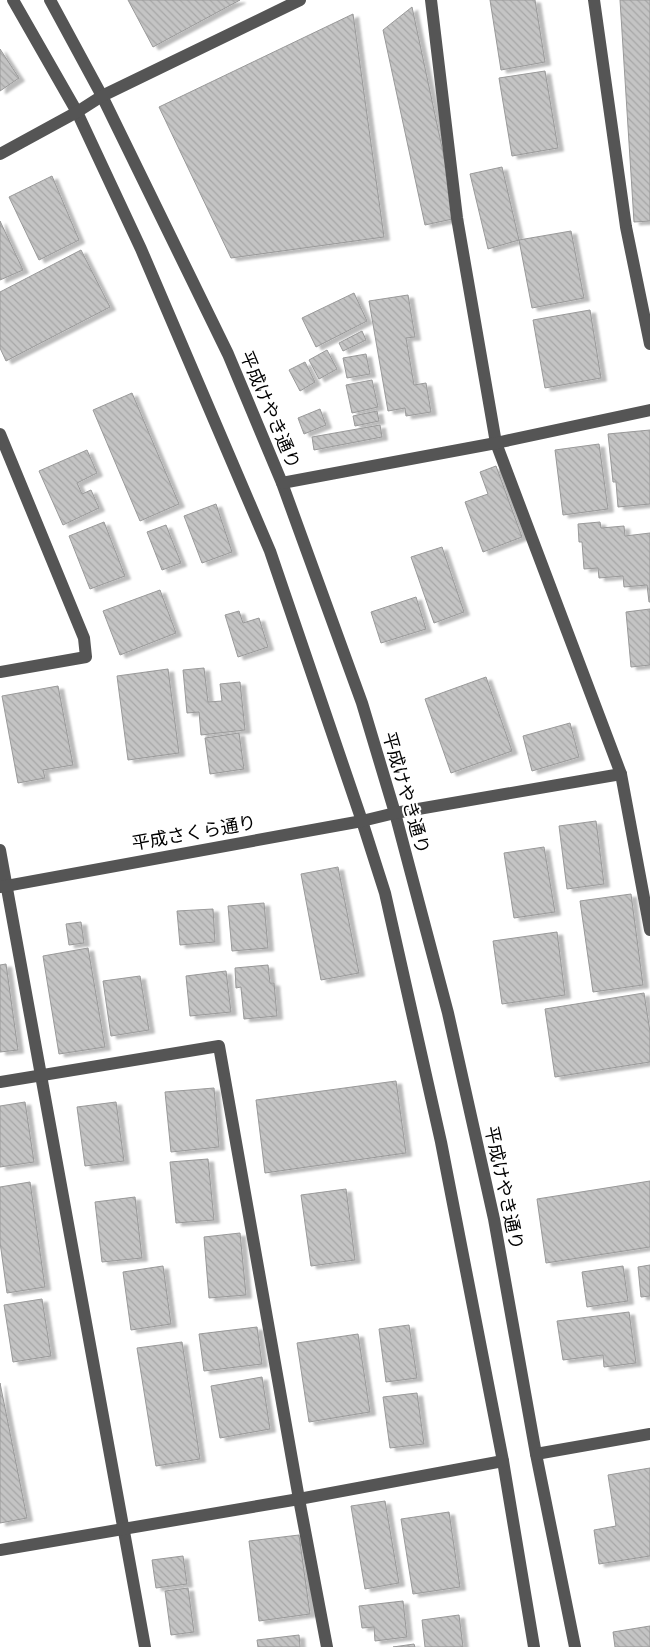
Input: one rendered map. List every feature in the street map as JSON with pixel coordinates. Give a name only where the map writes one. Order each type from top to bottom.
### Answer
[{"type":"street","points":[[13,0],[77,112],[141,249],[270,551],[385,893],[441,1142],[503,1461],[534,1647]]},
{"type":"street","name":"平成けやき通り","points":[[50,0],[102,96],[228,354],[282,483],[362,703],[395,813],[448,1013],[492,1210],[536,1454],[575,1647]]},
{"type":"street","points":[[0,154],[77,112],[102,96],[300,0]]},
{"type":"street","points":[[431,0],[457,218],[496,443],[621,774],[644,862],[650,930]]},
{"type":"street","points":[[594,0],[626,227],[650,344]]},
{"type":"street","points":[[282,483],[496,443],[650,410]]},
{"type":"street","points":[[0,434],[84,638],[86,657],[0,672]]},
{"type":"street","name":"平成さくら通り","points":[[4,886],[362,821],[395,813],[621,774]]},
{"type":"street","points":[[0,850],[4,886],[41,1074],[144,1647]]},
{"type":"street","points":[[0,1082],[219,1046],[327,1647]]},
{"type":"street","points":[[536,1454],[650,1434]]},
{"type":"street","points":[[0,1550],[299,1499],[503,1461]]},
{"type":"building","points":[[128,0],[240,0],[153,47]]},
{"type":"building","points":[[490,0],[535,0],[545,62],[501,70]]},
{"type":"building","points":[[620,0],[650,0],[650,221],[634,222]]},
{"type":"building","points":[[412,7],[457,218],[425,225],[383,30]]},
{"type":"building","points":[[353,14],[384,237],[231,258],[159,107]]},
{"type":"building","points":[[0,49],[19,78],[0,91]]},
{"type":"building","points":[[545,71],[558,148],[512,156],[499,78]]},
{"type":"building","points":[[502,167],[519,240],[488,249],[470,174]]},
{"type":"building","points":[[52,176],[79,240],[39,260],[9,197]]},
{"type":"building","points":[[0,221],[23,270],[0,280]]},
{"type":"building","points":[[571,231],[584,298],[532,308],[519,240]]},
{"type":"building","points":[[81,250],[110,307],[6,361],[0,348],[0,292]]},
{"type":"building","points":[[354,293],[367,321],[316,347],[302,318]]},
{"type":"building","points":[[408,295],[415,337],[406,338],[414,385],[426,383],[431,412],[406,416],[405,408],[388,411],[369,301]]},
{"type":"building","points":[[590,310],[601,378],[545,388],[533,320]]},
{"type":"building","points":[[362,331],[366,340],[343,351],[339,343]]},
{"type":"building","points":[[327,350],[337,369],[319,379],[309,360]]},
{"type":"building","points":[[366,354],[370,374],[347,378],[343,358]]},
{"type":"building","points":[[305,362],[315,382],[300,391],[289,370]]},
{"type":"building","points":[[372,380],[378,407],[352,413],[346,385]]},
{"type":"building","points":[[132,393],[179,504],[140,521],[93,410]]},
{"type":"building","points":[[320,409],[326,425],[304,434],[298,418]]},
{"type":"building","points":[[377,411],[379,421],[355,426],[353,416]]},
{"type":"building","points":[[380,425],[382,437],[314,450],[312,437]]},
{"type":"building","points":[[650,430],[650,504],[618,507],[616,482],[613,482],[608,434]]},
{"type":"building","points":[[599,444],[608,509],[563,515],[555,450]]},
{"type":"building","points":[[87,450],[97,473],[77,483],[82,494],[91,490],[99,508],[63,525],[39,471]]},
{"type":"building","points":[[496,466],[522,537],[483,552],[465,502],[488,494],[480,472]]},
{"type":"building","points":[[216,504],[232,552],[202,563],[184,516]]},
{"type":"building","points":[[104,522],[125,576],[90,589],[69,536]]},
{"type":"building","points":[[600,522],[601,528],[624,526],[625,536],[650,533],[650,602],[647,585],[624,587],[623,576],[599,578],[598,568],[584,569],[582,542],[579,542],[578,524]]},
{"type":"building","points":[[166,525],[181,563],[162,570],[147,532]]},
{"type":"building","points":[[442,547],[464,612],[434,623],[411,557]]},
{"type":"building","points":[[160,590],[176,633],[120,655],[103,611]]},
{"type":"building","points":[[416,597],[426,629],[381,643],[371,612]]},
{"type":"building","points":[[650,609],[650,665],[631,667],[626,612]]},
{"type":"building","points":[[239,611],[243,623],[259,618],[268,647],[238,657],[225,615]]},
{"type":"building","points":[[204,668],[208,702],[222,701],[220,684],[240,682],[245,730],[201,735],[199,712],[187,713],[183,670]]},
{"type":"building","points":[[168,669],[179,753],[128,760],[117,676]]},
{"type":"building","points":[[486,677],[512,751],[451,773],[425,699]]},
{"type":"building","points":[[58,686],[73,765],[43,770],[45,778],[18,783],[2,696]]},
{"type":"building","points":[[570,723],[579,757],[532,771],[523,736]]},
{"type":"building","points":[[239,733],[244,769],[210,774],[205,738]]},
{"type":"building","points":[[596,821],[604,884],[567,889],[559,826]]},
{"type":"building","points":[[544,847],[555,912],[514,918],[504,853]]},
{"type":"building","points":[[338,867],[359,973],[321,980],[301,874]]},
{"type":"building","points":[[631,894],[643,985],[593,992],[580,901]]},
{"type":"building","points":[[264,903],[268,948],[232,951],[228,906]]},
{"type":"building","points":[[213,909],[215,942],[180,945],[177,911]]},
{"type":"building","points":[[81,922],[84,943],[69,945],[66,924]]},
{"type":"building","points":[[557,932],[565,995],[502,1004],[493,941]]},
{"type":"building","points":[[88,948],[105,1047],[59,1054],[43,956]]},
{"type":"building","points":[[6,964],[18,1050],[0,1052],[0,965]]},
{"type":"building","points":[[268,965],[270,983],[274,983],[277,1016],[244,1019],[241,987],[236,988],[235,968]]},
{"type":"building","points":[[226,971],[231,1012],[190,1016],[186,976]]},
{"type":"building","points":[[140,976],[149,1030],[111,1036],[103,981]]},
{"type":"building","points":[[644,993],[650,1032],[650,1062],[555,1077],[545,1009]]},
{"type":"building","points":[[396,1081],[406,1153],[265,1173],[256,1100]]},
{"type":"building","points":[[214,1088],[219,1147],[171,1152],[165,1092]]},
{"type":"building","points":[[25,1102],[34,1162],[0,1167],[0,1106]]},
{"type":"building","points":[[116,1102],[124,1161],[85,1166],[77,1107]]},
{"type":"building","points":[[208,1159],[214,1220],[176,1223],[170,1162]]},
{"type":"building","points":[[650,1181],[650,1247],[546,1263],[537,1199]]},
{"type":"building","points":[[30,1182],[45,1287],[7,1293],[0,1242],[0,1187]]},
{"type":"building","points":[[346,1189],[355,1260],[311,1266],[301,1195]]},
{"type":"building","points":[[135,1197],[142,1258],[102,1262],[95,1202]]},
{"type":"building","points":[[240,1233],[246,1295],[209,1298],[204,1237]]},
{"type":"building","points":[[650,1265],[650,1296],[641,1297],[638,1267]]},
{"type":"building","points":[[163,1266],[171,1324],[131,1330],[123,1272]]},
{"type":"building","points":[[623,1266],[628,1301],[587,1307],[582,1272]]},
{"type":"building","points":[[42,1299],[51,1356],[13,1362],[4,1305]]},
{"type":"building","points":[[629,1312],[636,1363],[604,1367],[603,1355],[563,1360],[557,1321]]},
{"type":"building","points":[[409,1325],[417,1378],[386,1382],[379,1329]]},
{"type":"building","points":[[257,1327],[262,1364],[204,1371],[199,1334]]},
{"type":"building","points":[[358,1334],[370,1412],[309,1422],[297,1343]]},
{"type":"building","points":[[182,1342],[200,1459],[156,1466],[137,1348]]},
{"type":"building","points":[[262,1377],[270,1429],[220,1438],[211,1386]]},
{"type":"building","points":[[0,1383],[27,1518],[0,1523]]},
{"type":"building","points":[[417,1393],[424,1444],[390,1448],[383,1397]]},
{"type":"building","points":[[650,1468],[650,1556],[599,1564],[594,1530],[616,1526],[608,1475]]},
{"type":"building","points":[[385,1501],[399,1583],[365,1589],[351,1506]]},
{"type":"building","points":[[449,1512],[460,1587],[413,1594],[401,1519]]},
{"type":"building","points":[[299,1535],[310,1614],[259,1621],[249,1541]]},
{"type":"building","points":[[183,1556],[187,1584],[156,1588],[152,1560]]},
{"type":"building","points":[[188,1588],[194,1632],[171,1635],[165,1591]]},
{"type":"building","points":[[403,1601],[407,1637],[375,1641],[374,1627],[362,1628],[359,1606]]},
{"type":"building","points":[[459,1615],[463,1647],[425,1647],[422,1620]]},
{"type":"building","points":[[650,1626],[650,1647],[615,1647],[613,1632]]},
{"type":"building","points":[[299,1635],[300,1647],[258,1647],[257,1640]]},
{"type":"building","points":[[414,1644],[415,1647],[393,1647]]}]
